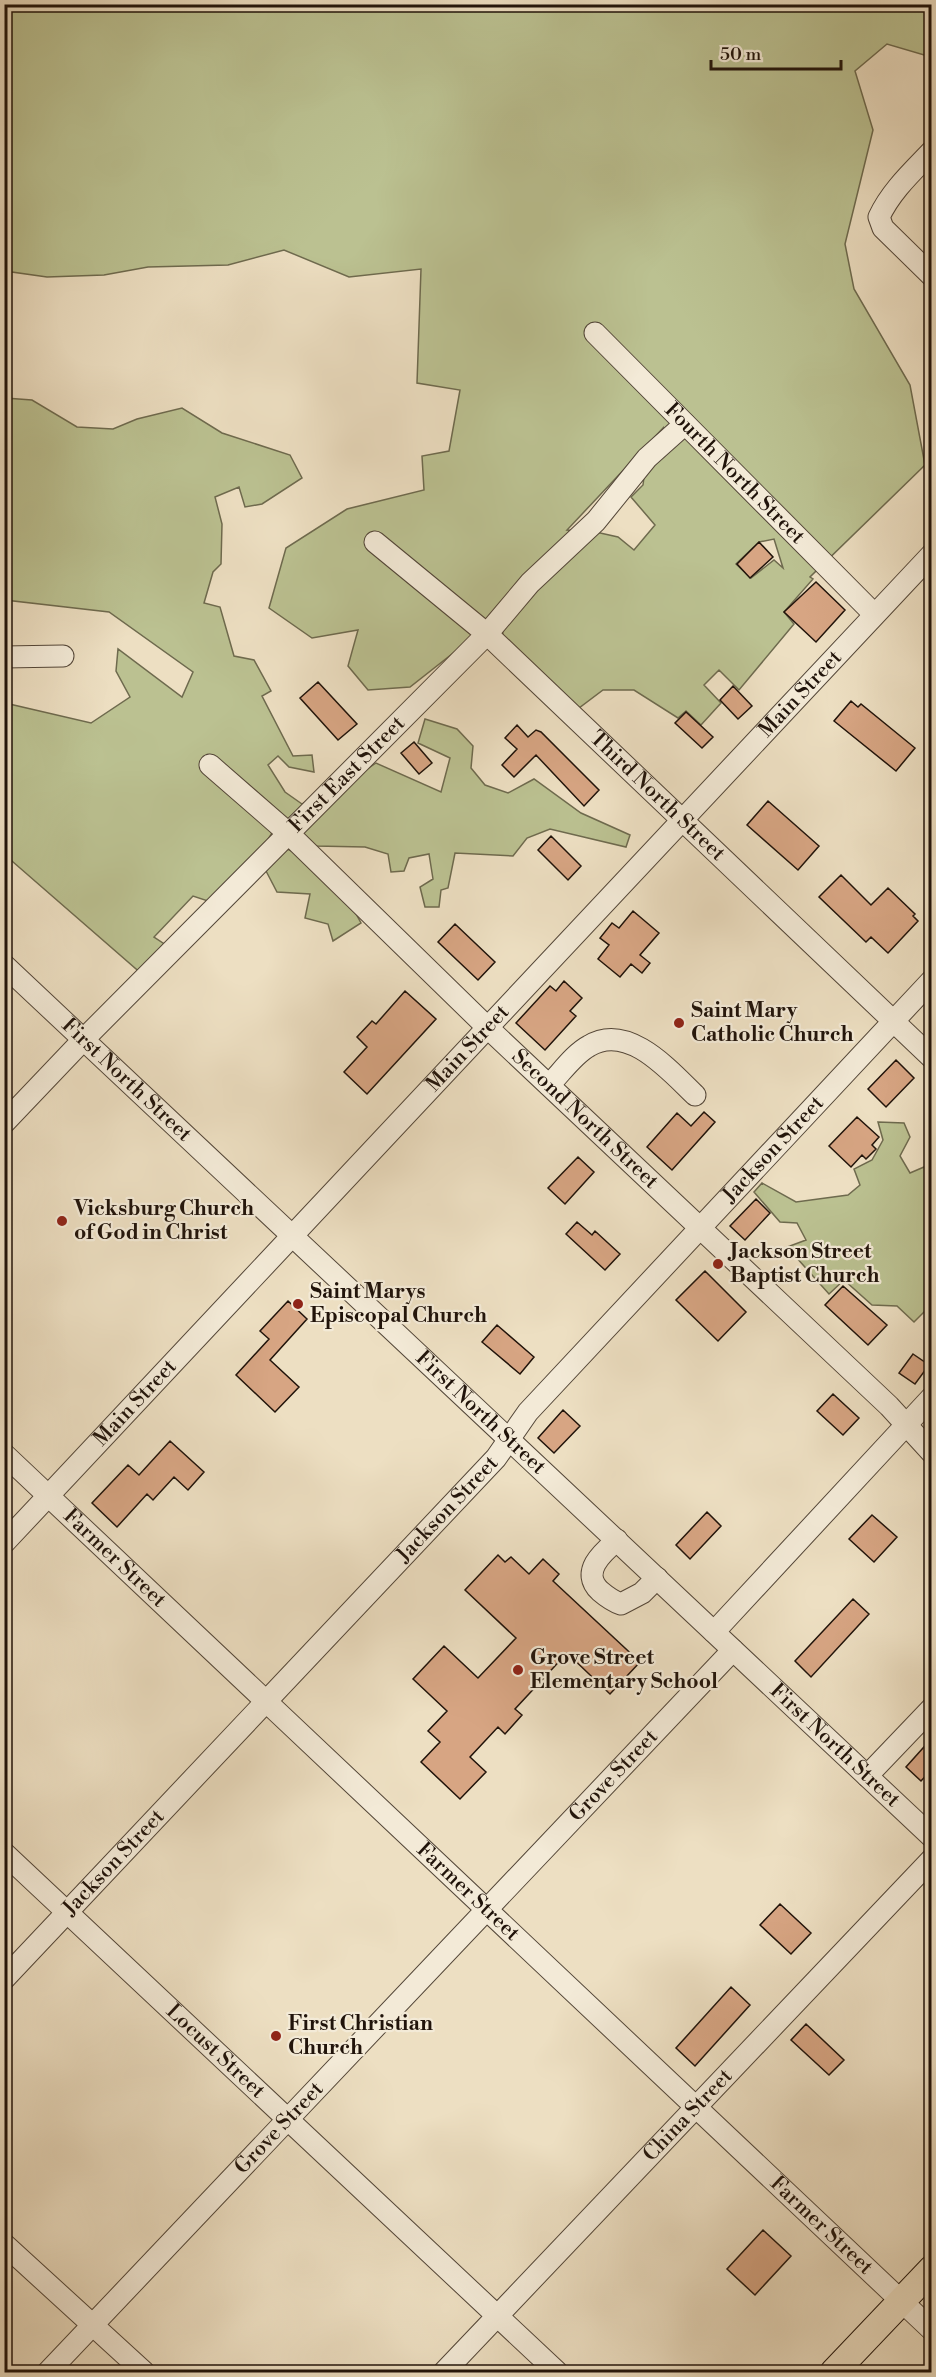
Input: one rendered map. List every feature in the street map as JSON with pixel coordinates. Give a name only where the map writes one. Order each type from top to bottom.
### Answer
[{"type":"main road","points":[[834,2373],[932,2270]]},
{"type":"street","points":[[932,151],[904,181],[879,217],[883,228],[932,276]]},
{"type":"street","name":"Fourth North Street","points":[[595,333],[874,614]]},
{"type":"street","name":"First East Street","points":[[4,1123],[84,1039],[487,634],[530,583],[596,521],[647,458],[685,424]]},
{"type":"street","name":"Third North Street","points":[[375,542],[487,634],[932,1058]]},
{"type":"street","name":"Main Street","points":[[4,1543],[932,554]]},
{"type":"street","points":[[4,657],[63,656]]},
{"type":"street","name":"Second North Street","points":[[210,765],[288,833],[488,1028],[889,1406],[932,1453]]},
{"type":"street","name":"First North Street","points":[[4,965],[932,1837]]},
{"type":"street","name":"Jackson Street","points":[[4,1979],[496,1458],[528,1412],[932,980]]},
{"type":"street","points":[[549,1085],[589,1045],[609,1041],[627,1043],[649,1052],[695,1095]]},
{"type":"street","points":[[714,1632],[932,1397]]},
{"type":"street","name":"Farmer Street","points":[[4,1454],[932,2330]]},
{"type":"street","points":[[617,1540],[599,1556],[593,1567],[591,1576],[596,1587],[612,1602],[621,1604],[642,1593],[657,1578]]},
{"type":"street","name":"Grove Street","points":[[48,2373],[734,1650]]},
{"type":"street","points":[[867,1776],[932,1708]]},
{"type":"street","name":"Locust Street","points":[[4,1853],[557,2373]]},
{"type":"street","name":"China Street","points":[[444,2373],[932,1859]]},
{"type":"street","points":[[4,2244],[144,2373]]},
{"type":"green space","points":[[926,4],[931,11],[931,57],[887,44],[855,71],[873,130],[845,244],[854,289],[910,385],[925,465],[810,577],[813,579],[784,612],[794,624],[739,690],[719,670],[704,685],[721,703],[701,725],[686,711],[678,718],[634,690],[603,690],[579,708],[503,637],[502,618],[587,530],[618,537],[634,550],[655,525],[631,497],[643,485],[648,446],[664,427],[567,530],[583,531],[499,617],[410,687],[368,690],[348,666],[358,630],[312,638],[269,608],[286,548],[347,509],[424,490],[422,456],[449,451],[460,390],[417,383],[421,269],[349,277],[284,250],[228,265],[148,267],[104,275],[47,277],[5,271],[5,5]],"holes":[[[774,539],[783,568],[774,560],[751,578],[736,564],[759,542]]]},
{"type":"green space","points":[[5,398],[32,400],[77,427],[113,429],[137,419],[182,408],[222,433],[290,455],[302,478],[262,504],[245,507],[239,487],[215,497],[222,524],[221,564],[213,572],[204,603],[220,607],[234,656],[254,660],[271,691],[262,696],[293,756],[312,755],[314,772],[289,767],[278,756],[268,765],[285,792],[302,804],[351,780],[376,763],[441,792],[450,758],[418,743],[425,719],[457,729],[473,746],[471,768],[485,785],[508,793],[534,779],[581,813],[630,835],[626,847],[550,829],[527,838],[513,856],[455,853],[448,888],[441,890],[439,907],[425,907],[420,887],[433,879],[429,854],[409,858],[404,871],[391,872],[388,854],[365,847],[315,846],[277,825],[267,841],[319,862],[338,881],[361,923],[333,941],[328,924],[305,918],[310,894],[277,892],[265,869],[217,904],[193,896],[154,937],[172,949],[143,975],[5,855],[5,703],[91,723],[130,697],[116,671],[118,649],[182,697],[193,672],[109,612],[5,600]]},
{"type":"green space","points":[[878,1122],[904,1123],[910,1137],[900,1156],[910,1173],[931,1164],[931,1221],[926,1228],[931,1233],[931,1305],[914,1322],[897,1306],[872,1305],[844,1280],[829,1294],[787,1247],[806,1240],[797,1223],[780,1222],[754,1192],[762,1183],[796,1202],[848,1195],[860,1185],[854,1169],[872,1160],[883,1140]]},
{"type":"building","points":[[759,542],[773,557],[750,578],[737,564]]},
{"type":"building","points":[[816,582],[845,610],[816,642],[784,612]]},
{"type":"building","points":[[318,682],[357,724],[338,740],[300,698]]},
{"type":"building","points":[[733,686],[752,706],[738,719],[720,700]]},
{"type":"building","points":[[851,701],[858,707],[861,704],[915,748],[896,771],[834,721]]},
{"type":"building","points":[[686,712],[713,737],[702,748],[675,723]]},
{"type":"building","points":[[517,725],[528,737],[536,730],[541,732],[599,790],[584,806],[536,755],[514,777],[502,765],[517,749],[505,738]]},
{"type":"building","points":[[414,742],[432,763],[419,774],[401,753]]},
{"type":"building","points":[[768,801],[819,846],[798,870],[747,825]]},
{"type":"building","points":[[551,836],[581,866],[568,880],[538,850]]},
{"type":"building","points":[[841,875],[871,905],[888,888],[915,914],[913,916],[918,921],[888,953],[871,937],[866,942],[819,897]]},
{"type":"building","points":[[633,911],[659,933],[640,955],[650,963],[642,973],[631,964],[620,977],[598,959],[609,945],[600,938],[612,923],[619,928]]},
{"type":"building","points":[[455,924],[495,962],[478,980],[438,942]]},
{"type":"building","points":[[564,981],[582,998],[570,1011],[576,1016],[545,1050],[516,1023],[550,986],[556,991]]},
{"type":"building","points":[[405,991],[436,1019],[367,1094],[344,1072],[367,1047],[357,1037],[372,1021],[376,1024]]},
{"type":"building","points":[[896,1060],[914,1078],[886,1107],[868,1089]]},
{"type":"building","points":[[704,1112],[715,1122],[672,1170],[647,1147],[677,1113],[691,1126]]},
{"type":"building","points":[[857,1117],[879,1137],[872,1145],[876,1149],[866,1159],[862,1155],[851,1167],[829,1146]]},
{"type":"building","points":[[578,1157],[594,1172],[565,1204],[548,1188]]},
{"type":"building","points":[[756,1199],[770,1213],[745,1240],[730,1226]]},
{"type":"building","points":[[577,1222],[592,1235],[595,1231],[620,1254],[605,1270],[566,1234]]},
{"type":"building","points":[[705,1271],[746,1312],[718,1341],[676,1300]]},
{"type":"building","points":[[843,1286],[887,1325],[868,1345],[825,1305]]},
{"type":"building","points":[[288,1301],[307,1319],[270,1360],[299,1387],[275,1412],[236,1375],[269,1339],[260,1331]]},
{"type":"building","points":[[497,1325],[534,1357],[520,1374],[482,1342]]},
{"type":"building","points":[[913,1354],[929,1365],[915,1384],[899,1373]]},
{"type":"building","points":[[833,1394],[859,1418],[843,1435],[817,1411]]},
{"type":"building","points":[[563,1410],[580,1426],[554,1453],[538,1438]]},
{"type":"building","points":[[170,1441],[204,1472],[188,1490],[174,1477],[153,1500],[147,1494],[117,1527],[92,1503],[128,1465],[139,1475]]},
{"type":"building","points":[[707,1512],[721,1526],[690,1559],[676,1545]]},
{"type":"building","points":[[872,1515],[897,1537],[874,1562],[849,1539]]},
{"type":"building","name":"Grove Street Elementary School","points":[[498,1555],[505,1562],[511,1557],[529,1574],[543,1559],[559,1574],[553,1581],[640,1662],[610,1694],[567,1653],[515,1709],[522,1715],[505,1734],[498,1727],[470,1757],[486,1772],[460,1799],[421,1762],[440,1742],[428,1731],[447,1711],[413,1679],[444,1646],[478,1678],[516,1638],[465,1590]]},
{"type":"building","points":[[853,1599],[869,1614],[811,1677],[795,1661]]},
{"type":"building","points":[[932,1738],[932,1769],[921,1781],[906,1767]]},
{"type":"building","points":[[780,1904],[811,1933],[791,1954],[760,1925]]},
{"type":"building","points":[[731,1987],[750,2005],[695,2066],[676,2048]]},
{"type":"building","points":[[806,2024],[844,2060],[829,2075],[791,2040]]},
{"type":"building","points":[[763,2230],[791,2256],[755,2295],[727,2269]]},
{"type":"place","name":"Saint Mary Catholic Church","points":[[679,1023]]},
{"type":"place","name":"Vicksburg Church of God in Christ","points":[[62,1221]]},
{"type":"place","name":"Jackson Street Baptist Church","points":[[718,1264]]},
{"type":"place","name":"Saint Marys Episcopal Church","points":[[298,1304]]},
{"type":"place","name":"Grove Street Elementary School","points":[[518,1670]]},
{"type":"place","name":"First Christian Church","points":[[276,2036]]}]
